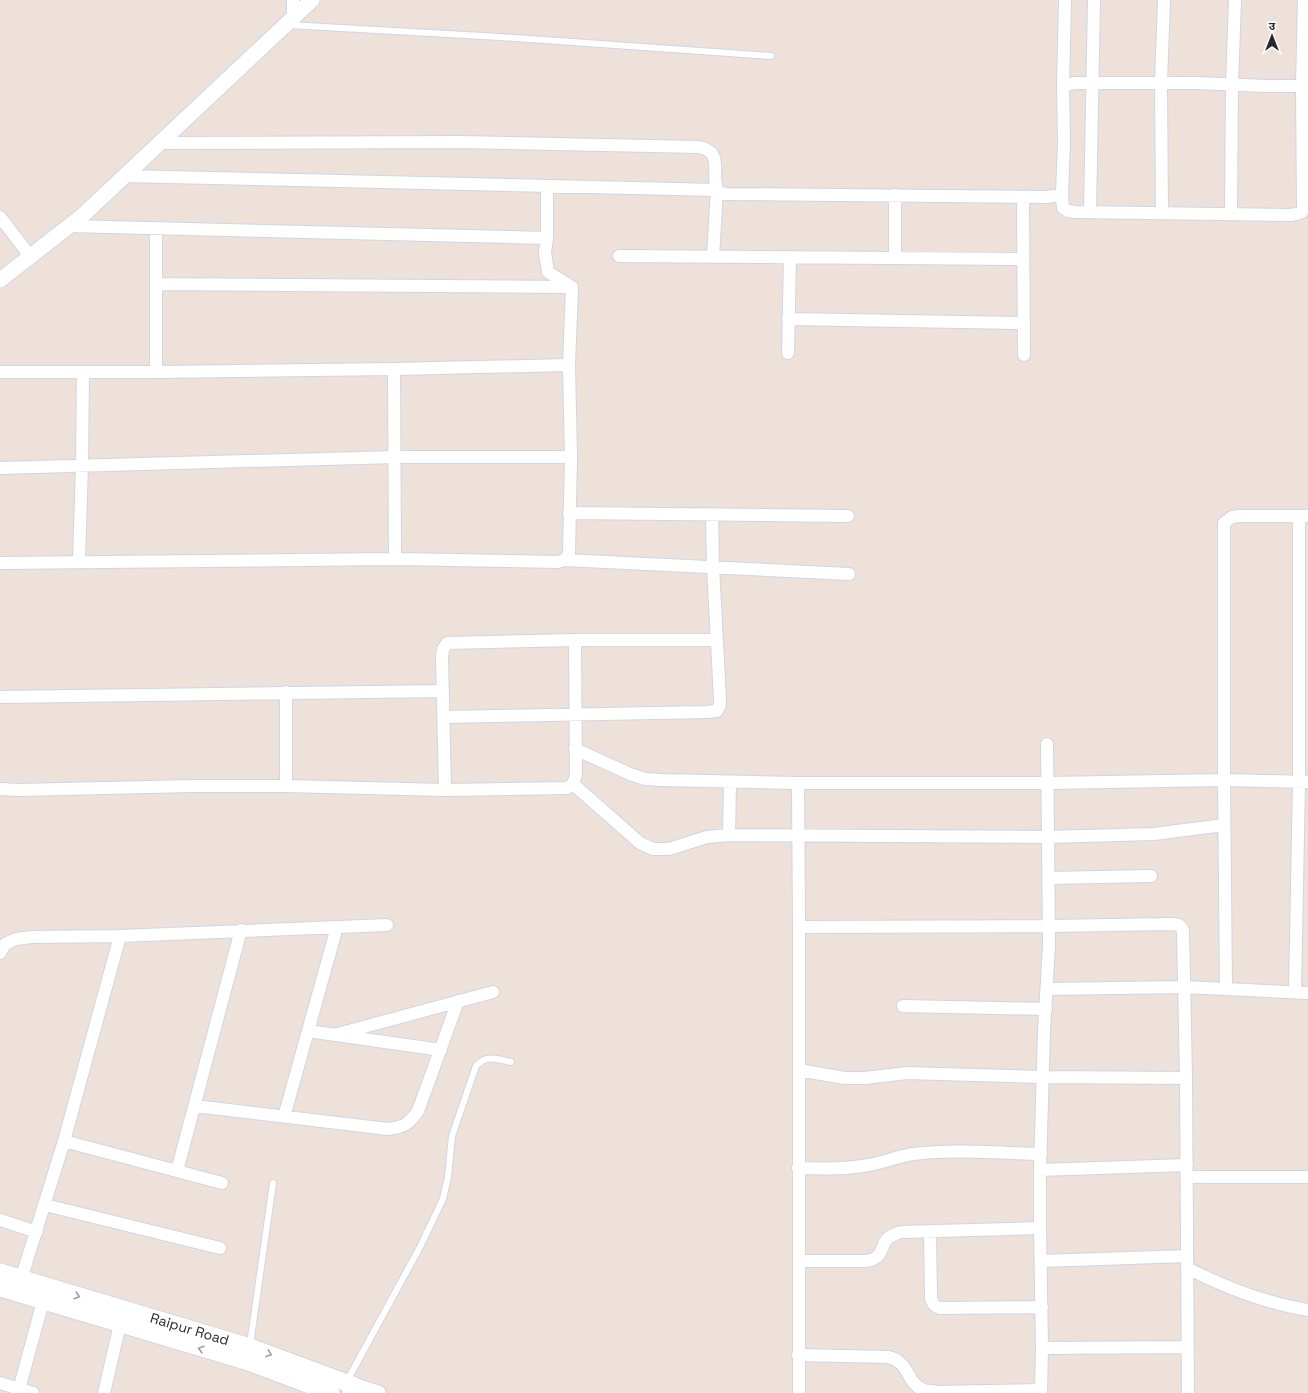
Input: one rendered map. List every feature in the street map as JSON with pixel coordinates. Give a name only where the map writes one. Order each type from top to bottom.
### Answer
[{"type":"main road","name":"Raipur Road","points":[[0,1272],[20,1286],[225,1347],[246,1362],[339,1388]]},
{"type":"main road","name":"Raipur Road","points":[[0,1288],[20,1286]]},
{"type":"main road","name":"Raipur Road","points":[[45,1294],[120,1324],[225,1347],[250,1347],[339,1388]]},
{"type":"street","points":[[289,21],[293,0]]},
{"type":"street","points":[[0,280],[82,216],[312,0]]},
{"type":"street","points":[[1065,0],[1063,208],[1068,211],[1090,212],[1290,215],[1302,212],[1303,208],[1305,86],[1304,0]]},
{"type":"street","points":[[1090,212],[1094,0]]},
{"type":"street","points":[[1162,213],[1161,82],[1164,0]]},
{"type":"street","points":[[1231,214],[1232,84],[1235,0]]},
{"type":"street","points":[[1063,85],[1075,82],[1161,82],[1305,86]]},
{"type":"street","points":[[159,143],[460,142],[706,148],[711,151],[715,158],[715,183],[717,190],[713,257]]},
{"type":"street","points":[[124,176],[717,190],[724,194],[1023,197],[1062,195]]},
{"type":"street","points":[[547,187],[547,238],[545,253],[548,272],[572,287]]},
{"type":"street","points":[[895,258],[896,195]]},
{"type":"street","points":[[1023,197],[1024,355]]},
{"type":"street","points":[[0,218],[30,256]]},
{"type":"street","points":[[69,226],[547,238]]},
{"type":"street","points":[[156,228],[156,372]]},
{"type":"street","points":[[620,256],[1024,259]]},
{"type":"street","points":[[788,353],[790,257]]},
{"type":"street","points":[[156,284],[572,287]]},
{"type":"street","points":[[565,560],[569,554],[572,287]]},
{"type":"street","points":[[788,319],[1024,323]]},
{"type":"street","points":[[0,372],[156,372],[570,365]]},
{"type":"street","points":[[394,369],[395,559]]},
{"type":"street","points":[[79,562],[83,372]]},
{"type":"street","points":[[0,468],[395,457],[571,457]]},
{"type":"street","points":[[570,512],[848,516]]},
{"type":"street","points":[[443,717],[717,711],[720,705],[720,699],[716,640],[712,514]]},
{"type":"street","points":[[1226,989],[1224,825],[1224,523],[1232,517],[1240,516],[1303,516],[1304,782],[1295,992]]},
{"type":"street","points":[[0,563],[395,559],[558,562],[565,560],[849,574]]},
{"type":"street","points":[[445,790],[442,657],[443,648],[447,643],[575,640],[716,640]]},
{"type":"street","points":[[0,789],[19,790],[184,786],[286,786],[445,790],[567,788],[574,784],[576,775],[575,640]]},
{"type":"street","points":[[0,697],[443,690]]},
{"type":"street","points":[[286,692],[286,786]]},
{"type":"street","points":[[798,1355],[896,1358],[901,1363],[915,1385],[924,1390],[937,1392],[1041,1392],[1042,1307],[1040,1154],[1050,926],[1048,744]]},
{"type":"street","points":[[575,749],[630,774],[645,779],[798,783],[1048,783],[1224,780],[1304,782]]},
{"type":"street","points":[[729,835],[730,782]]},
{"type":"street","points":[[798,783],[799,1393]]},
{"type":"street","points":[[574,784],[640,843],[653,849],[669,849],[707,837],[729,835],[1104,836],[1154,834],[1224,825]]},
{"type":"street","points":[[1049,878],[1151,876]]},
{"type":"street","points":[[799,927],[1172,924],[1179,926],[1183,930],[1186,1078],[1188,1393]]},
{"type":"street","points":[[0,952],[6,944],[16,939],[32,936],[120,936],[387,925]]},
{"type":"street","points":[[284,1117],[336,927]]},
{"type":"street","points":[[177,1171],[241,930]]},
{"type":"street","points":[[20,1286],[64,1141],[120,936]]},
{"type":"street","points":[[1047,989],[1184,987],[1308,993]]},
{"type":"street","points":[[334,1035],[493,992]]},
{"type":"street","points":[[195,1106],[388,1129],[400,1128],[411,1121],[418,1111],[458,1001]]},
{"type":"street","points":[[903,1006],[1046,1009]]},
{"type":"street","points":[[308,1031],[441,1050]]},
{"type":"street","points":[[799,1070],[844,1078],[865,1078],[907,1073],[1044,1077],[1186,1078]]},
{"type":"street","points":[[64,1141],[222,1183]]},
{"type":"street","points":[[798,1168],[840,1168],[862,1166],[906,1156],[938,1152],[1040,1154]]},
{"type":"street","points":[[1040,1170],[1187,1171],[1308,1177]]},
{"type":"street","points":[[45,1205],[220,1248]]},
{"type":"street","points":[[0,1220],[37,1232]]},
{"type":"street","points":[[799,1261],[867,1261],[880,1255],[887,1240],[893,1235],[901,1232],[1040,1228]]},
{"type":"street","points":[[930,1231],[931,1298],[932,1303],[935,1306],[940,1308],[1042,1307]]},
{"type":"street","points":[[1041,1261],[1187,1262],[1214,1282],[1246,1295],[1308,1310]]},
{"type":"street","points":[[19,1391],[45,1294]]},
{"type":"street","points":[[104,1393],[120,1324]]},
{"type":"street","points":[[1042,1348],[1188,1347]]},
{"type":"street","points":[[0,1383],[19,1391],[33,1393]]},
{"type":"street","name":"Raipur Road","points":[[339,1388],[378,1393]]},
{"type":"lane","points":[[289,21],[771,56]]},
{"type":"lane","points":[[339,1388],[420,1247],[443,1199],[448,1176],[452,1136],[476,1066],[486,1058],[511,1062]]},
{"type":"lane","points":[[250,1347],[273,1184]]}]
